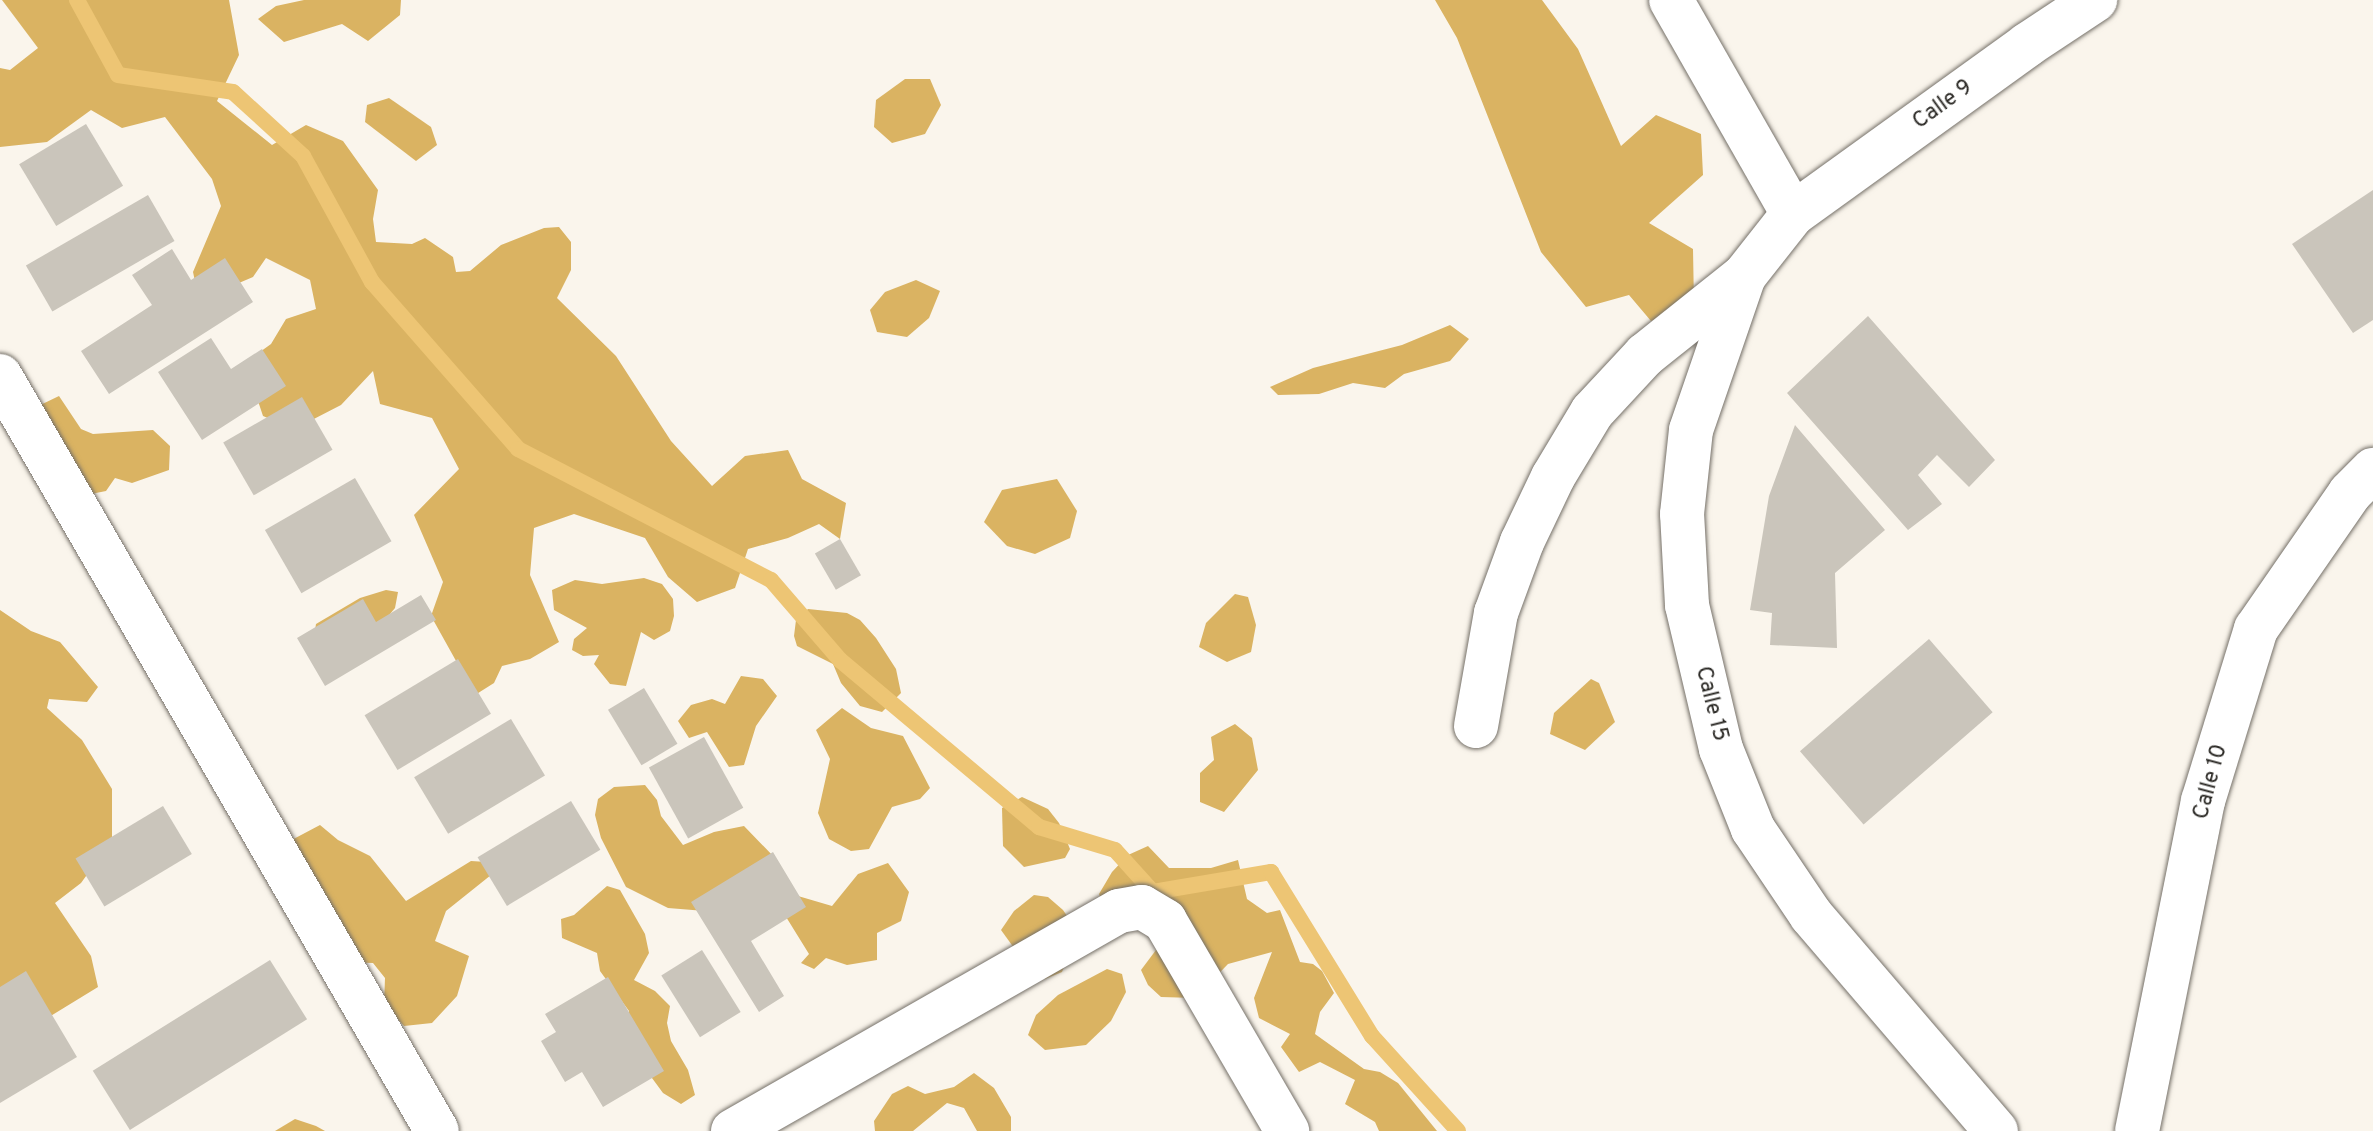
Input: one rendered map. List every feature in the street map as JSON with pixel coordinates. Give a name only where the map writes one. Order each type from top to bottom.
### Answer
[{"type":"street","points":[[1671,0],[1793,214]]},
{"type":"street","name":"Calle 9","points":[[1793,214],[2027,45],[2095,0]]},
{"type":"street","name":"Calle 15","points":[[1793,214],[1744,276],[1691,430],[1682,514],[1687,605],[1721,749],[1753,829],[1811,915],[1996,1131]]},
{"type":"street","points":[[1476,726],[1496,613],[1522,542],[1553,477],[1592,412],[1645,355],[1744,276]]},
{"type":"street","points":[[0,376],[437,1131]]},
{"type":"street","name":"Calle 10","points":[[2137,1131],[2203,801],[2256,629],[2350,493],[2373,470]]},
{"type":"street","points":[[733,1131],[1119,911],[1142,907],[1165,921],[1287,1131]]},
{"type":"shaded area","points":[[2,0],[229,0],[239,55],[217,101],[272,145],[306,125],[343,141],[378,190],[373,219],[376,242],[412,244],[425,238],[453,257],[456,272],[470,271],[501,245],[544,228],[559,227],[571,242],[571,270],[557,298],[616,356],[671,441],[712,486],[745,456],[788,450],[802,479],[846,503],[840,539],[819,524],[788,538],[748,549],[735,588],[697,602],[668,577],[645,538],[574,514],[534,528],[530,575],[559,642],[530,659],[502,666],[494,683],[475,695],[431,616],[443,582],[414,515],[459,469],[432,418],[380,404],[373,371],[341,405],[308,422],[284,425],[263,416],[254,389],[225,377],[271,344],[286,319],[316,309],[310,280],[266,258],[253,277],[199,300],[193,272],[221,206],[212,179],[165,117],[122,128],[91,110],[47,142],[0,147],[0,68],[10,70],[38,48]]},
{"type":"shaded area","points":[[304,0],[401,0],[400,15],[368,41],[342,24],[284,42],[258,19],[276,6]]},
{"type":"shaded area","points":[[1435,0],[1542,0],[1578,49],[1621,146],[1656,115],[1701,134],[1703,175],[1649,223],[1693,249],[1694,304],[1651,321],[1629,295],[1586,307],[1541,252],[1457,38]]},
{"type":"shaded area","points":[[905,79],[930,79],[941,105],[925,134],[892,143],[874,127],[876,100]]},
{"type":"shaded area","points":[[389,98],[431,127],[437,145],[416,161],[365,122],[367,105]]},
{"type":"shaded area","points":[[916,280],[940,291],[929,318],[907,337],[877,332],[870,310],[885,292]]},
{"type":"shaded area","points":[[1450,325],[1469,339],[1450,361],[1404,374],[1385,388],[1353,383],[1319,394],[1278,395],[1270,387],[1313,368],[1402,345]]},
{"type":"shaded area","points":[[59,396],[81,429],[93,434],[153,430],[170,446],[169,470],[132,483],[115,478],[106,491],[86,495],[32,409]]},
{"type":"shaded area","points":[[1057,479],[1077,511],[1070,538],[1035,554],[1007,546],[984,522],[1002,490]]},
{"type":"shaded area","points":[[644,578],[662,584],[673,599],[674,616],[670,631],[654,640],[641,632],[626,686],[610,684],[594,664],[599,655],[583,656],[572,650],[574,639],[587,628],[554,610],[552,590],[575,580],[602,584]]},
{"type":"shaded area","points":[[386,590],[398,592],[395,608],[381,625],[313,642],[316,624],[360,598]]},
{"type":"shaded area","points":[[1235,594],[1248,597],[1256,625],[1251,652],[1227,662],[1199,647],[1206,623]]},
{"type":"shaded area","points":[[808,609],[847,613],[860,620],[876,638],[896,669],[901,693],[882,712],[860,706],[841,683],[833,664],[797,646],[794,636],[796,620]]},
{"type":"shaded area","points":[[0,610],[31,631],[60,642],[98,687],[87,702],[49,699],[47,708],[82,740],[112,789],[112,840],[81,883],[55,903],[91,956],[98,987],[49,1017],[0,997]]},
{"type":"shaded area","points":[[741,676],[763,679],[777,696],[756,726],[744,765],[729,767],[707,732],[689,738],[678,721],[691,705],[712,699],[725,704]]},
{"type":"shaded area","points":[[1591,679],[1599,683],[1615,722],[1585,750],[1550,734],[1554,713]]},
{"type":"shaded area","points":[[842,708],[871,728],[903,736],[930,788],[920,799],[892,807],[869,849],[851,851],[829,839],[818,813],[830,759],[816,730]]},
{"type":"shaded area","points":[[1235,724],[1252,738],[1258,770],[1224,812],[1200,802],[1200,773],[1214,760],[1211,737]]},
{"type":"shaded area","points":[[645,785],[657,800],[661,816],[683,845],[714,832],[744,826],[776,859],[798,896],[832,906],[858,874],[888,863],[909,892],[901,921],[877,933],[877,960],[847,965],[826,958],[814,969],[801,963],[809,954],[770,891],[705,911],[668,908],[626,887],[601,838],[595,815],[598,799],[614,787]]},
{"type":"shaded area","points":[[1022,797],[1048,809],[1059,823],[1070,849],[1065,858],[1024,867],[1003,846],[1002,808]]},
{"type":"shaded area","points":[[320,825],[338,840],[370,856],[406,901],[471,861],[487,862],[491,875],[446,911],[435,941],[469,956],[457,996],[432,1023],[404,1026],[384,1004],[385,978],[373,963],[339,962],[286,843]]},
{"type":"shaded area","points":[[1148,846],[1169,868],[1211,868],[1238,860],[1247,899],[1267,913],[1280,910],[1300,962],[1313,964],[1322,971],[1334,993],[1320,1012],[1315,1034],[1364,1069],[1380,1072],[1398,1083],[1437,1131],[1379,1131],[1375,1122],[1345,1104],[1355,1080],[1320,1062],[1299,1072],[1281,1047],[1290,1034],[1259,1018],[1254,998],[1272,952],[1228,964],[1195,998],[1161,997],[1148,985],[1141,970],[1156,950],[1154,940],[1147,932],[1107,916],[1099,894],[1112,872],[1128,855]]},
{"type":"shaded area","points":[[607,886],[620,890],[645,934],[649,953],[634,980],[655,991],[670,1006],[667,1023],[671,1041],[688,1070],[695,1095],[681,1104],[663,1093],[638,1059],[625,1028],[629,1011],[600,971],[597,953],[562,938],[561,919],[574,915]]},
{"type":"shaded area","points":[[1034,895],[1048,897],[1063,910],[1078,932],[1062,972],[1045,979],[1027,966],[1001,930],[1014,911]]},
{"type":"shaded area","points":[[1107,969],[1122,974],[1126,992],[1111,1021],[1086,1045],[1045,1050],[1028,1035],[1036,1015],[1058,995]]},
{"type":"shaded area","points":[[974,1073],[994,1088],[1011,1117],[1011,1131],[977,1131],[964,1108],[947,1103],[913,1131],[875,1131],[874,1121],[892,1094],[908,1086],[925,1094],[954,1087]]},
{"type":"shaded area","points":[[295,1119],[316,1126],[325,1131],[275,1131]]},
{"type":"building","points":[[86,124],[123,186],[56,226],[19,164]]},
{"type":"building","points":[[2373,190],[2373,320],[2353,333],[2292,244]]},
{"type":"building","points":[[148,195],[174,241],[52,311],[26,266]]},
{"type":"building","points":[[172,249],[191,280],[225,258],[253,302],[109,394],[81,351],[152,305],[132,275]]},
{"type":"building","points":[[1868,316],[1995,460],[1969,487],[1937,455],[1918,475],[1942,504],[1908,530],[1787,393]]},
{"type":"building","points":[[211,338],[231,369],[262,349],[286,386],[202,440],[158,372]]},
{"type":"building","points":[[302,397],[332,450],[254,495],[223,442]]},
{"type":"building","points":[[1795,425],[1885,530],[1835,573],[1837,648],[1770,645],[1772,613],[1750,610],[1769,496]]},
{"type":"building","points":[[355,478],[392,541],[301,593],[265,530]]},
{"type":"building","points":[[840,539],[861,575],[836,590],[815,554]]},
{"type":"building","points":[[421,595],[436,620],[325,686],[297,638],[363,599],[376,622]]},
{"type":"building","points":[[1929,639],[1993,712],[1864,824],[1800,751]]},
{"type":"building","points":[[458,659],[491,714],[398,770],[365,715]]},
{"type":"building","points":[[644,688],[677,744],[641,765],[608,710]]},
{"type":"building","points":[[511,719],[545,776],[448,834],[414,777]]},
{"type":"building","points":[[704,737],[743,808],[688,838],[649,768]]},
{"type":"building","points":[[571,801],[600,850],[507,906],[478,857]]},
{"type":"building","points":[[163,806],[192,854],[104,907],[76,859]]},
{"type":"building","points":[[773,852],[806,907],[751,941],[784,996],[759,1012],[691,902]]},
{"type":"building","points":[[702,950],[741,1012],[700,1037],[661,975]]},
{"type":"building","points":[[270,960],[307,1019],[130,1130],[93,1071]]},
{"type":"building","points":[[26,971],[77,1057],[0,1103],[0,987]]},
{"type":"building","points":[[608,977],[664,1071],[603,1107],[582,1072],[565,1082],[541,1041],[556,1032],[545,1014]]},
{"type":"waterway","points":[[77,0],[118,75],[233,92],[303,156],[372,282],[518,449],[771,580],[840,660],[1039,827],[1115,850],[1153,892],[1271,872],[1372,1036],[1458,1131]]}]
